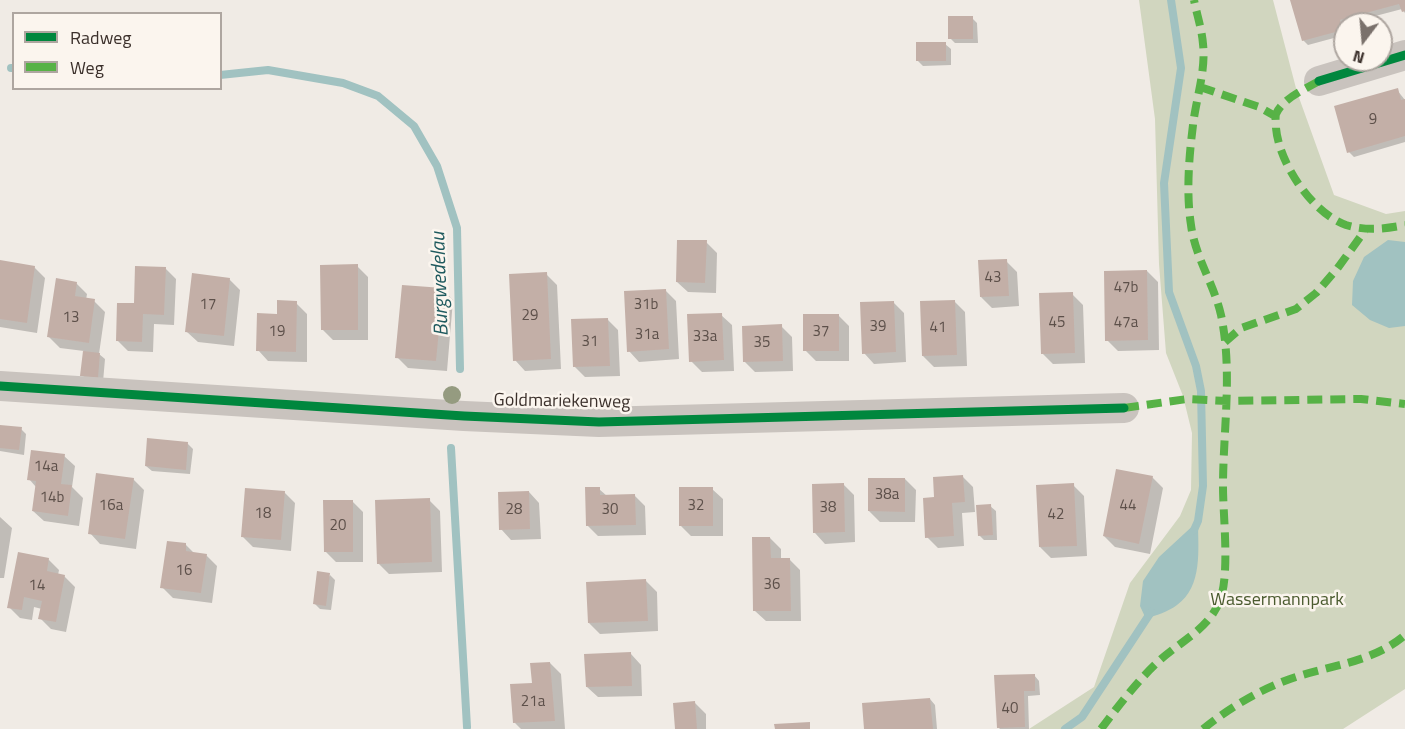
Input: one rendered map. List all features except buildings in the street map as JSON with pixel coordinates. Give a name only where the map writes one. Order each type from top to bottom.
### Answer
[{"type":"street","points":[[1318,81],[1405,55]]},
{"type":"street","name":"Goldmariekenweg","points":[[0,386],[453,416],[599,422],[1124,408]]},
{"type":"green space","name":"Wassermannpark","points":[[1139,0],[1273,0],[1297,92],[1334,195],[1386,214],[1405,211],[1405,689],[1343,729],[1029,729],[1094,687],[1130,583],[1180,516],[1191,490],[1192,433],[1183,396],[1166,353],[1159,264],[1155,119]]},
{"type":"water","points":[[1388,240],[1405,242],[1405,326],[1389,328],[1370,320],[1352,305],[1353,281],[1364,257]]},
{"type":"water","points":[[1198,521],[1197,567],[1191,588],[1177,605],[1146,619],[1140,606],[1143,581],[1159,557]]},
{"type":"waterway","points":[[1171,0],[1181,68],[1164,183],[1169,292],[1196,366],[1201,391],[1203,486],[1198,521],[1194,530]]},
{"type":"waterway","name":"Burgwedelau","points":[[222,75],[268,70],[343,83],[378,96],[414,126],[437,166],[457,228],[460,369]]},
{"type":"waterway","name":"Burgwedelau","points":[[451,448],[467,727]]},
{"type":"waterway","points":[[1065,729],[1082,717],[1151,612]]},
{"type":"marked path","points":[[1101,729],[1152,668],[1209,619],[1220,600],[1225,575],[1223,487],[1227,379],[1225,336],[1218,304],[1193,237],[1189,213],[1189,175],[1194,115],[1204,54],[1202,33],[1194,0]]},
{"type":"marked path","points":[[1319,81],[1289,99],[1276,114],[1278,142],[1299,185],[1321,210],[1346,225],[1376,229],[1405,225]]},
{"type":"marked path","points":[[1200,87],[1259,107],[1275,116]]},
{"type":"marked path","points":[[1225,342],[1241,328],[1296,309],[1316,293],[1366,229]]},
{"type":"marked path","points":[[1124,408],[1187,399],[1228,401],[1361,399],[1405,404]]},
{"type":"marked path","points":[[1203,729],[1223,714],[1267,688],[1305,674],[1365,658],[1405,635]]},
{"type":"cycle path","points":[[1319,81],[1405,55]]},
{"type":"cycle path","points":[[0,386],[464,416],[599,422],[1124,408]]}]
